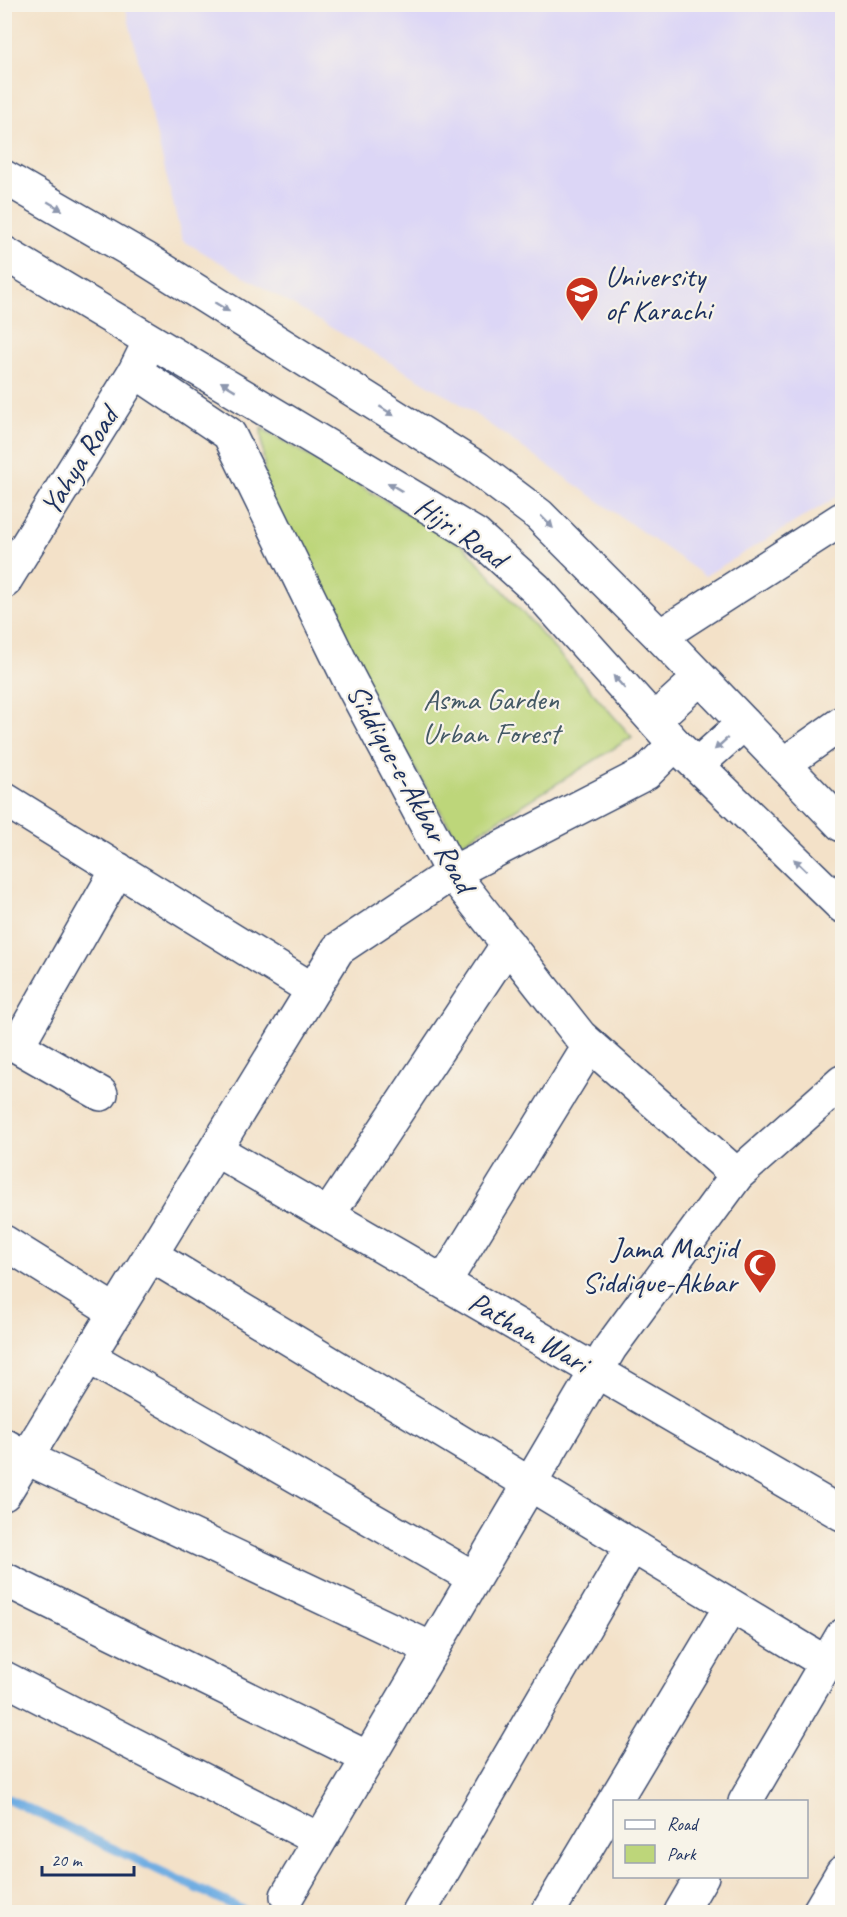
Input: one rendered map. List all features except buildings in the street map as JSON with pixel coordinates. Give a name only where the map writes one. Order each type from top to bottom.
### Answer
[{"type":"street","name":"Hijri Road","points":[[4,177],[144,258],[477,468],[539,515],[843,825]]},
{"type":"street","name":"Hijri Road","points":[[4,253],[476,536],[536,590],[675,743],[843,906]]},
{"type":"street","name":"Yahya Road","points":[[5,580],[135,371],[150,339]]},
{"type":"street","name":"Siddique-e-Akbar Road","points":[[135,371],[230,434],[348,678],[452,873],[580,1036],[737,1175]]},
{"type":"street","points":[[660,636],[843,519]]},
{"type":"street","points":[[4,1494],[16,1451],[89,1356],[338,949],[452,873],[646,773],[675,743],[700,678]]},
{"type":"street","points":[[675,743],[744,723]]},
{"type":"street","points":[[784,764],[843,723]]},
{"type":"street","points":[[4,799],[313,990]]},
{"type":"street","points":[[101,1094],[17,1046],[118,869]]},
{"type":"street","points":[[328,1215],[508,944]]},
{"type":"street","points":[[444,1282],[590,1045]]},
{"type":"street","points":[[286,1896],[596,1371],[737,1175],[843,1082]]},
{"type":"street","name":"Pathan Wari","points":[[216,1150],[843,1514]]},
{"type":"street","points":[[4,1242],[116,1312]]},
{"type":"street","points":[[151,1254],[731,1606],[834,1649],[746,1800]]},
{"type":"street","points":[[89,1356],[474,1578]]},
{"type":"street","points":[[16,1451],[432,1649]]},
{"type":"street","points":[[419,1912],[632,1546]]},
{"type":"street","points":[[4,1579],[368,1758]]},
{"type":"street","points":[[615,1800],[731,1606]]},
{"type":"street","points":[[4,1678],[320,1840]]},
{"type":"street","points":[[548,1912],[613,1803]]},
{"type":"street","points":[[819,1912],[843,1873]]},
{"type":"street","points":[[681,1912],[701,1878]]},
{"type":"shaded area","name":"University of Karachi","points":[[125,5],[842,5],[842,494],[705,576],[459,403],[182,240]]},
{"type":"green space","name":"Asma Garden Urban Forest","points":[[261,428],[465,547],[632,737],[460,844],[382,713],[266,492]]},
{"type":"waterway","points":[[4,1797],[247,1912]]},
{"type":"place","name":"University of Karachi","points":[[582,322]]},
{"type":"place","name":"Jama Masjid Siddique-Akbar","points":[[760,1294]]}]
